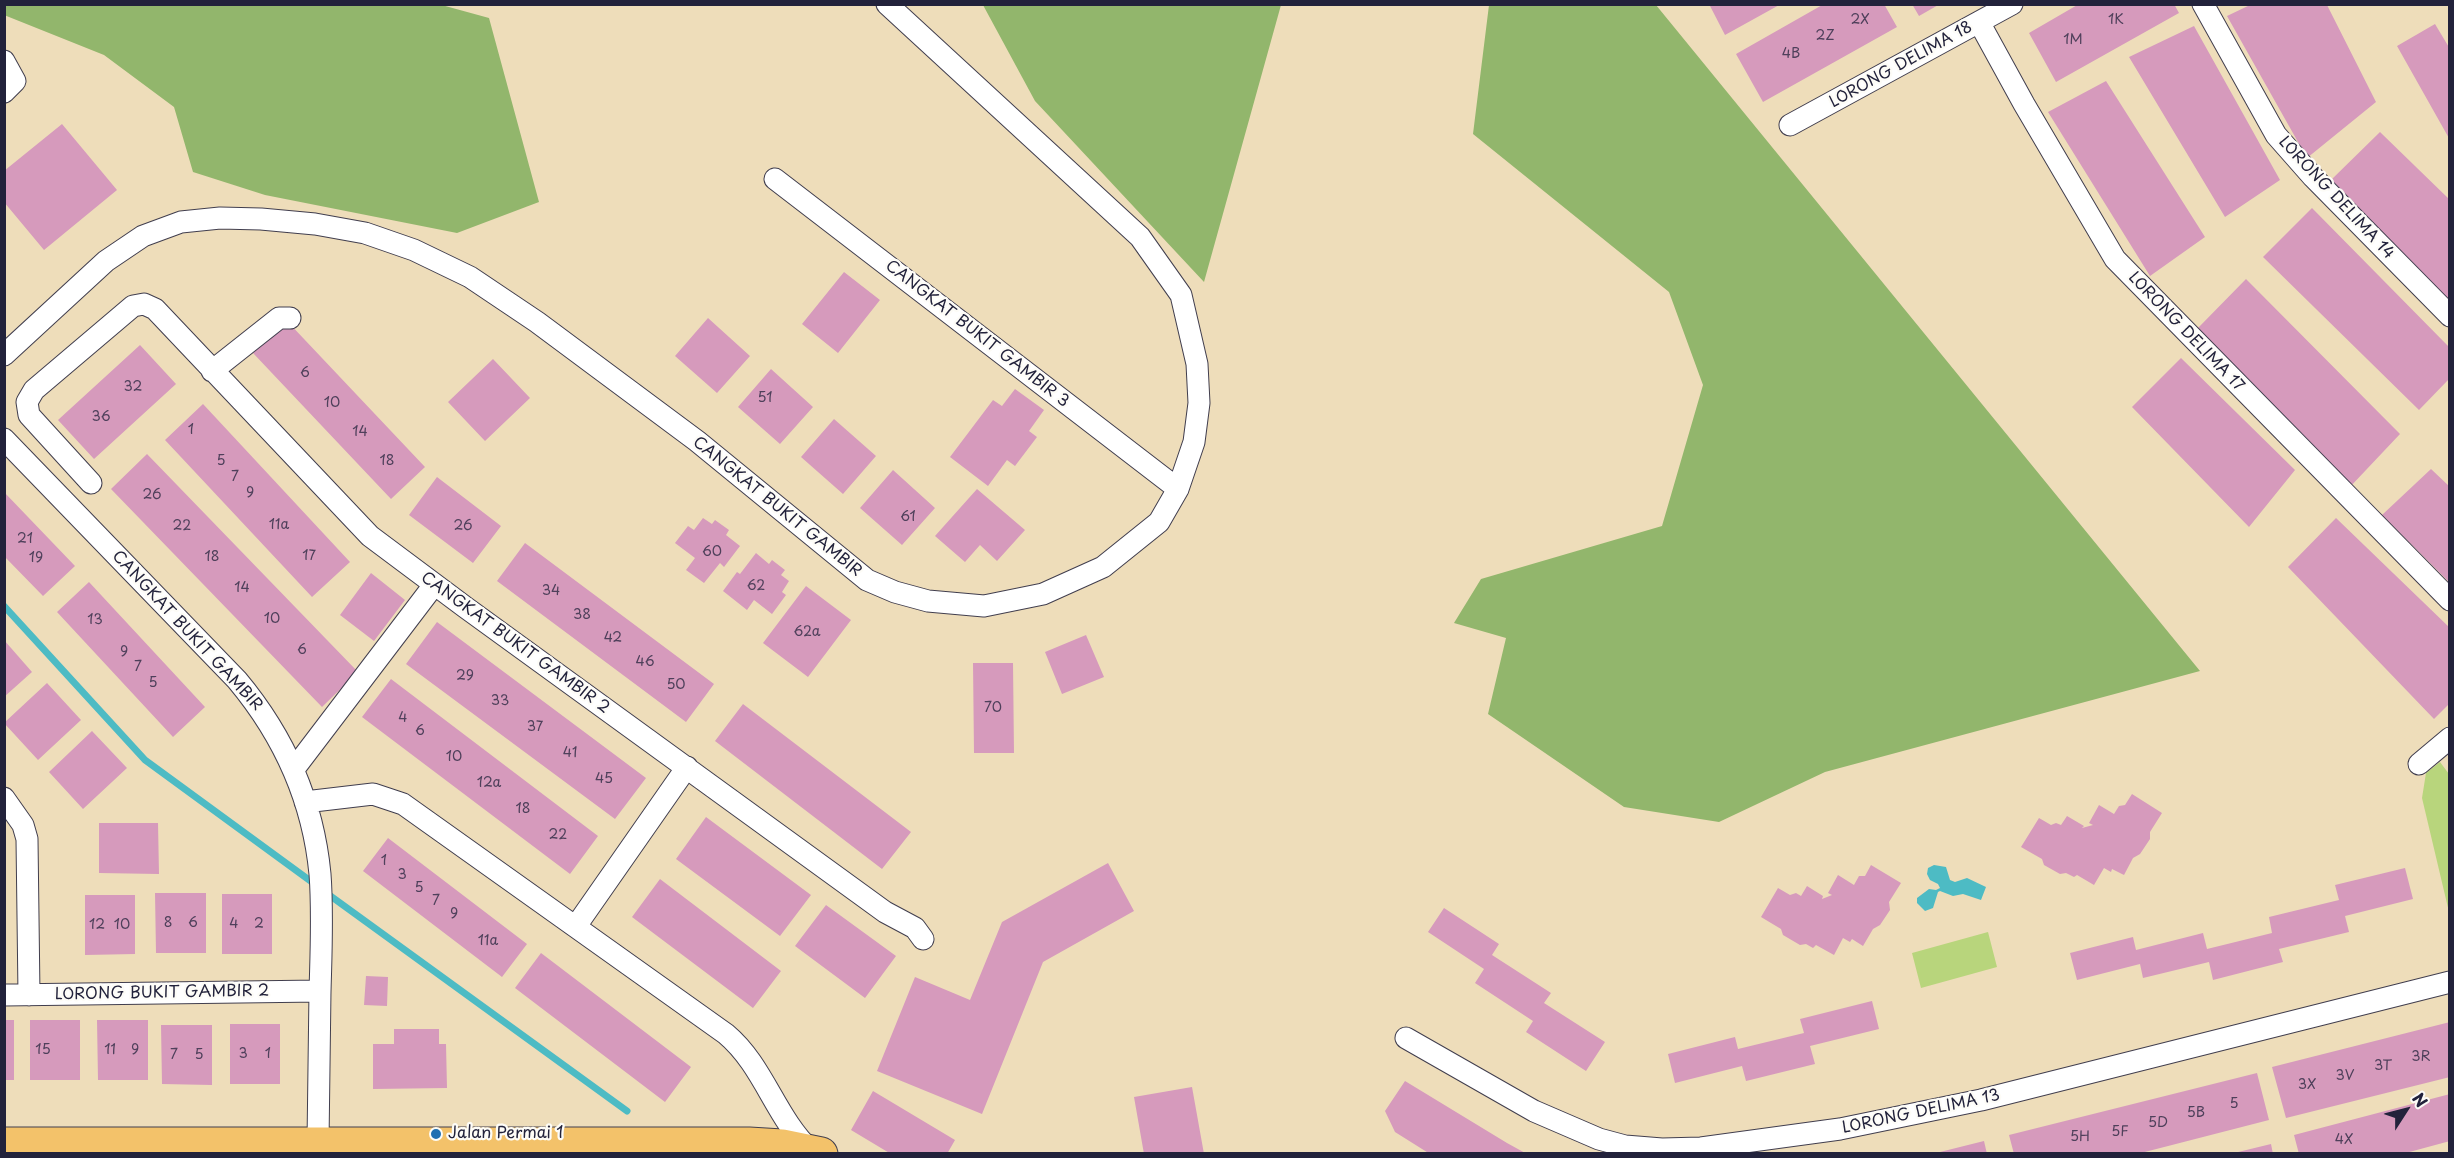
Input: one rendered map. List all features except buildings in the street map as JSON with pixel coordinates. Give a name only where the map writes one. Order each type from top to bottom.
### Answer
[{"type":"main road","points":[[4,1144],[749,1144],[816,1152]]},
{"type":"street","name":"CANGKAT BUKIT GAMBIR","points":[[4,355],[106,261],[143,236],[181,222],[220,218],[261,219],[315,224],[365,234],[414,250],[470,277],[537,322],[697,441],[859,574],[895,592],[928,601],[984,606],[1043,594],[1103,567],[1133,544],[1159,522],[1178,489],[1194,442],[1199,403],[1197,364],[1181,295],[1140,237],[887,4]]},
{"type":"street","name":"LORONG DELIMA 18","points":[[1791,125],[2012,4]]},
{"type":"street","name":"LORONG DELIMA 14","points":[[2203,4],[2277,135],[2313,177],[2450,316]]},
{"type":"street","name":"LORONG DELIMA 17","points":[[1979,22],[2115,259],[2450,600]]},
{"type":"street","points":[[4,61],[8,64],[10,87]]},
{"type":"street","name":"CANGKAT BUKIT GAMBIR 3","points":[[775,179],[1178,489]]},
{"type":"street","name":"CANGKAT BUKIT GAMBIR 2","points":[[91,483],[29,415],[27,402],[34,390],[133,306],[144,304],[155,309],[370,536],[434,585],[885,912],[915,928],[923,939]]},
{"type":"street","points":[[212,371],[279,318],[290,318]]},
{"type":"street","name":"CANGKAT BUKIT GAMBIR","points":[[4,439],[237,680],[261,709],[294,769],[305,802],[320,880],[322,916],[318,1143]]},
{"type":"street","points":[[294,769],[434,585]]},
{"type":"street","points":[[2419,764],[2450,738]]},
{"type":"street","points":[[576,926],[687,767]]},
{"type":"street","points":[[305,802],[373,794],[403,804],[576,926],[740,1046],[753,1062],[800,1140],[816,1152]]},
{"type":"street","points":[[4,798],[23,825],[27,839],[29,996]]},
{"type":"street","name":"LORONG DELIMA 13","points":[[1406,1038],[1563,1126],[1625,1146],[1662,1151],[1701,1148],[1840,1129],[1981,1100],[2450,982]]},
{"type":"street","name":"LORONG BUKIT GAMBIR 2","points":[[4,995],[320,991]]},
{"type":"street","points":[[749,1144],[760,1140],[773,1126],[776,1116],[774,1097]]},
{"type":"green space","points":[[5,4],[438,4],[489,18],[539,202],[457,233],[265,195],[193,172],[174,107],[104,55],[4,15]]},
{"type":"green space","points":[[983,5],[1281,5],[1204,282],[1035,101]]},
{"type":"green space","points":[[1489,5],[1656,5],[2200,671],[1825,772],[1719,822],[1624,807],[1488,714],[1506,638],[1454,623],[1481,579],[1662,526],[1703,385],[1669,292],[1473,134]]},
{"type":"green space","points":[[2440,762],[2449,774],[2449,912],[2422,798],[2426,773]]},
{"type":"green space","points":[[1988,932],[1997,967],[1921,988],[1912,953]]},
{"type":"water","points":[[1934,865],[1946,867],[1950,880],[1955,882],[1967,878],[1986,887],[1981,900],[1963,894],[1953,896],[1940,891],[1933,908],[1925,911],[1917,903],[1917,898],[1929,889],[1940,888],[1938,884],[1930,880],[1927,874],[1928,868]]},
{"type":"waterway","points":[[4,606],[145,760],[316,885]]},
{"type":"waterway","points":[[325,892],[627,1111]]},
{"type":"place","name":"Jalan Permai 1","points":[[436,1134]]}]
